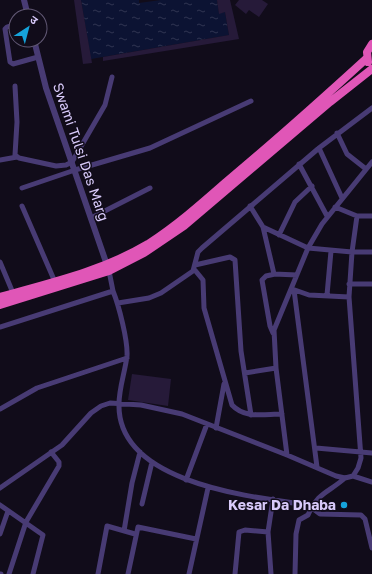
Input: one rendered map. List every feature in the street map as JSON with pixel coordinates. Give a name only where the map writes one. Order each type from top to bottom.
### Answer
[{"type":"highway","points":[[0,305],[108,268],[144,253],[173,236],[372,68],[367,58],[367,52],[372,44]]},
{"type":"highway","points":[[0,297],[108,268],[147,244],[193,210],[253,160],[367,58]]},
{"type":"street","points":[[8,27],[5,29],[10,62],[13,64],[38,57]]},
{"type":"street","name":"Swami Tulsi Das Marg","points":[[36,48],[46,88],[108,268]]},
{"type":"street","points":[[0,160],[17,157],[56,166],[66,165],[72,162],[106,105],[112,77]]},
{"type":"street","points":[[16,86],[17,122],[15,151],[17,157]]},
{"type":"street","points":[[22,188],[75,170],[150,148],[251,101]]},
{"type":"street","points":[[282,414],[251,415],[238,410],[232,405],[204,308],[203,280],[195,267],[198,252],[299,164],[337,133],[372,108]]},
{"type":"street","points":[[337,133],[347,154],[366,169]]},
{"type":"street","points":[[319,148],[342,198]]},
{"type":"street","points":[[273,333],[293,290],[297,275],[308,248],[327,216],[372,162]]},
{"type":"street","points":[[299,164],[327,216]]},
{"type":"street","points":[[279,235],[295,202],[312,186]]},
{"type":"street","points":[[91,218],[150,188]]},
{"type":"street","points":[[22,206],[55,282]]},
{"type":"street","points":[[250,206],[263,227],[272,271],[275,274]]},
{"type":"street","points":[[336,207],[357,216],[372,216]]},
{"type":"street","points":[[353,476],[360,464],[361,453],[349,284],[357,216]]},
{"type":"street","points":[[263,227],[308,248],[331,251],[372,252]]},
{"type":"street","points":[[326,295],[331,251]]},
{"type":"street","points":[[118,303],[155,296],[195,267],[230,257],[234,258],[237,275],[238,318],[251,415]]},
{"type":"street","points":[[0,262],[13,293]]},
{"type":"street","points":[[108,268],[113,291],[118,303],[127,348],[127,358],[118,402],[119,418],[124,432],[140,452],[152,462],[186,480],[208,488],[311,507],[320,514],[363,517],[372,548]]},
{"type":"street","points":[[287,455],[273,333],[270,326],[262,280],[266,276],[275,274],[297,275]]},
{"type":"street","points":[[349,284],[372,284]]},
{"type":"street","points":[[293,290],[309,295],[350,297]]},
{"type":"street","points":[[293,290],[318,467]]},
{"type":"street","points":[[0,327],[113,291]]},
{"type":"street","points":[[0,409],[37,388],[127,358]]},
{"type":"street","points":[[245,373],[276,368]]},
{"type":"street","points":[[216,428],[224,381]]},
{"type":"street","points":[[0,488],[67,440],[91,413],[101,406],[118,402],[173,411],[345,478]]},
{"type":"street","points":[[186,480],[207,424]]},
{"type":"street","points":[[316,448],[372,453]]},
{"type":"street","points":[[9,574],[26,522],[59,466],[60,462],[51,452]]},
{"type":"street","points":[[124,530],[132,483],[140,452]]},
{"type":"street","points":[[142,504],[152,462]]},
{"type":"street","points":[[295,574],[297,527],[300,518],[308,515],[311,507],[320,496],[345,478],[353,476],[372,482]]},
{"type":"street","points":[[189,574],[208,488]]},
{"type":"street","points":[[271,574],[268,532],[273,499]]},
{"type":"street","points":[[0,505],[43,535],[33,574]]},
{"type":"street","points":[[0,534],[8,510]]},
{"type":"street","points":[[98,574],[106,528],[108,526],[135,534]]},
{"type":"street","points":[[128,574],[135,534],[139,527],[196,539]]},
{"type":"street","points":[[235,574],[240,532],[245,530],[268,532]]},
{"type":"water","points":[[81,0],[139,0],[139,3],[161,0],[217,0],[219,13],[225,12],[229,35],[91,59]]},
{"type":"building","points":[[74,0],[81,0],[92,63],[83,64]]},
{"type":"building","points":[[217,0],[230,0],[239,39],[103,61],[103,57],[229,35],[225,12],[219,14]]},
{"type":"building","points":[[239,0],[262,0],[268,4],[259,17],[249,10],[246,14],[235,5]]},
{"type":"building","points":[[132,374],[171,379],[168,406],[128,400]]},
{"type":"place","name":"Kesar Da Dhaba","points":[[344,505]]}]
